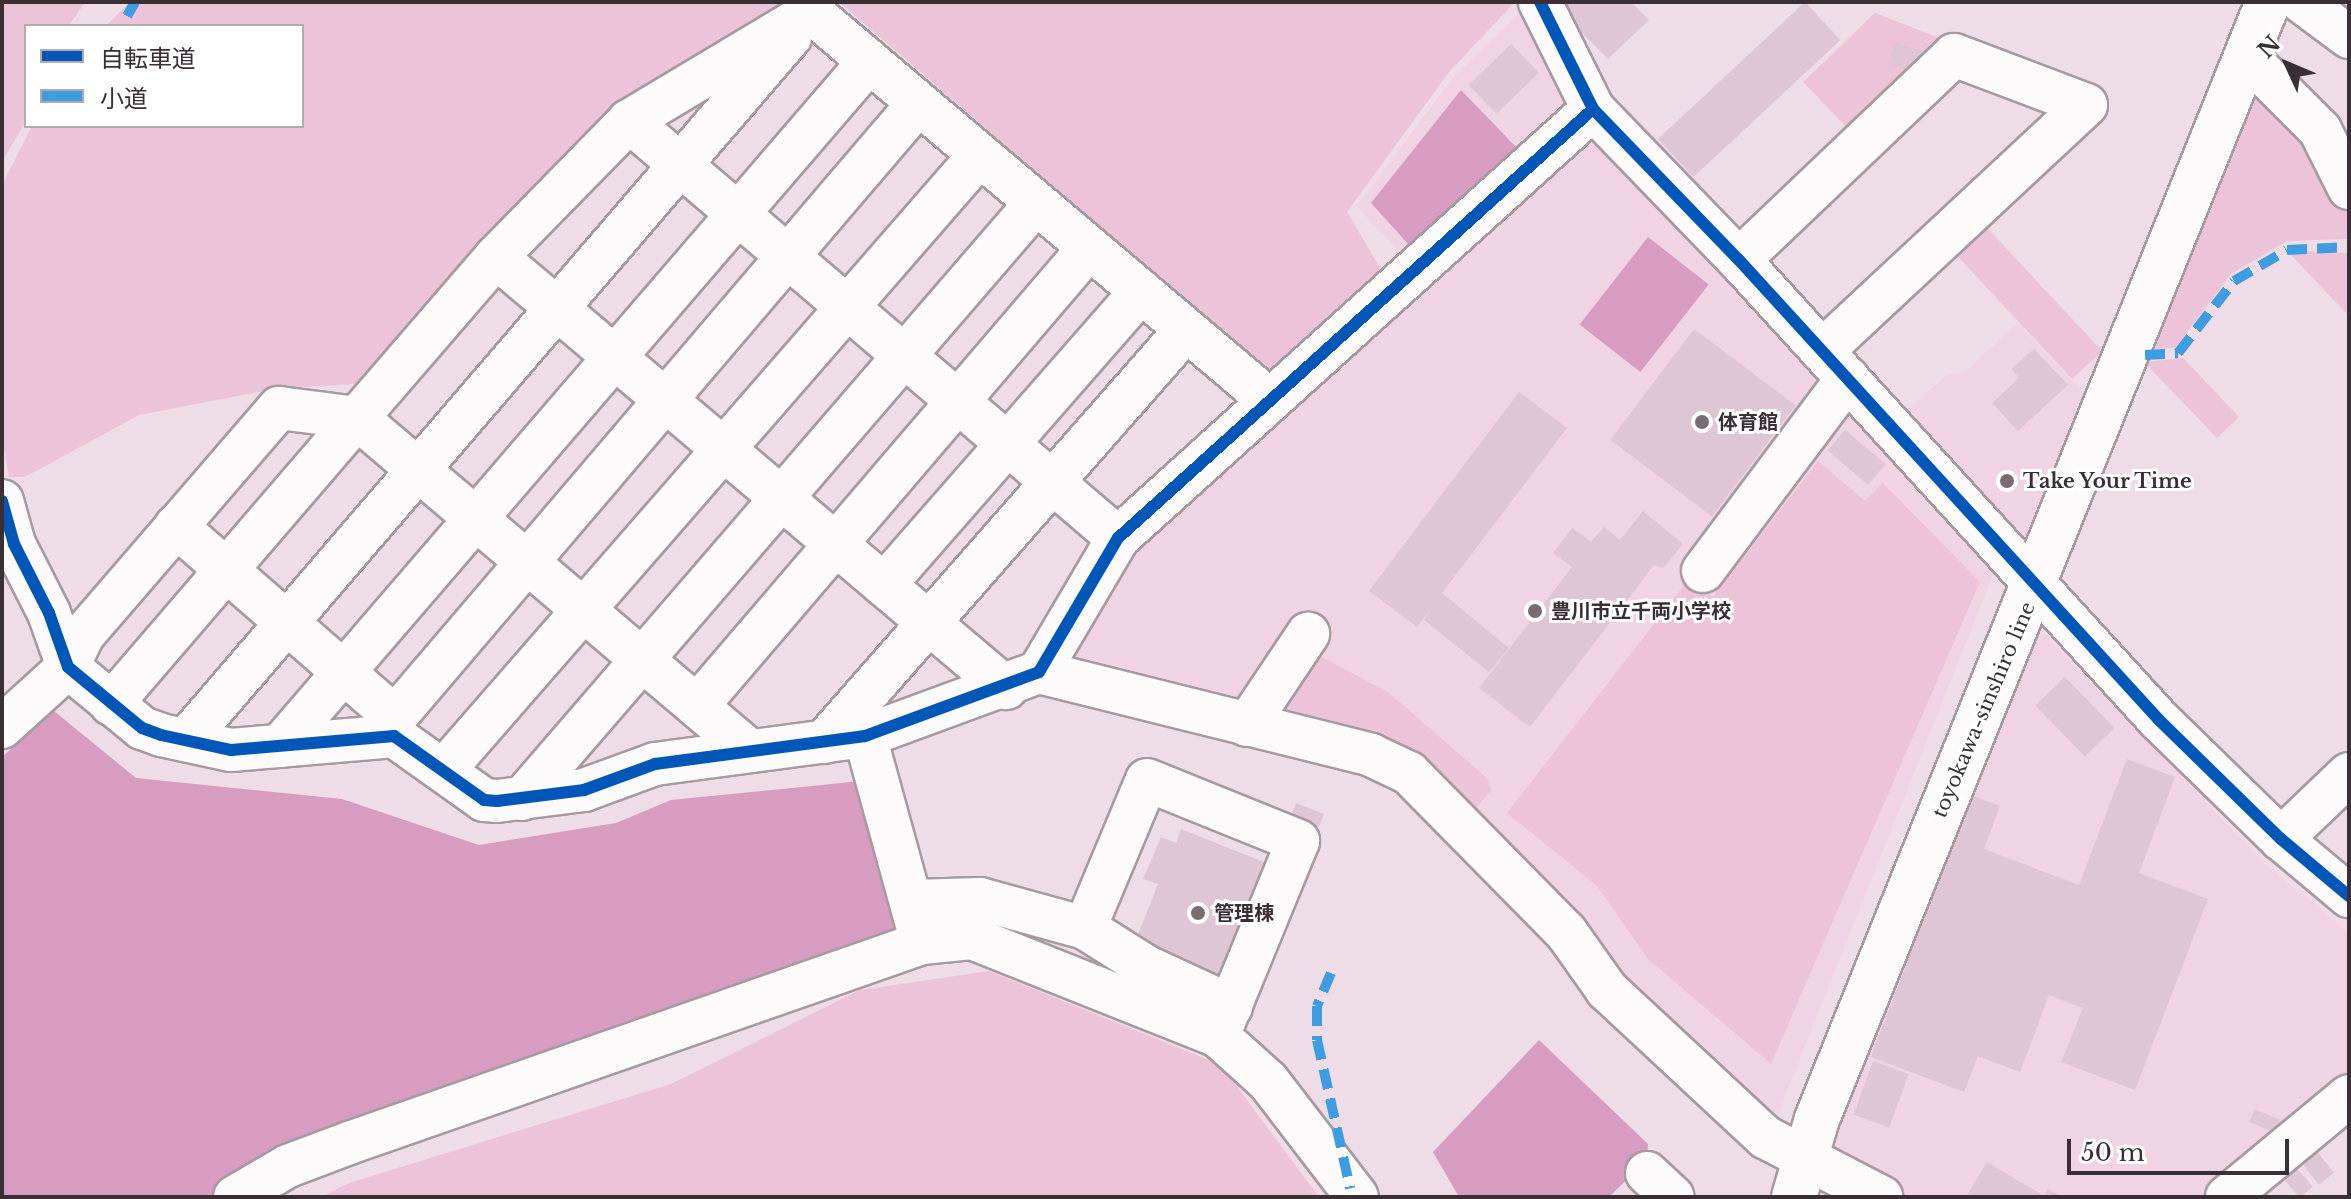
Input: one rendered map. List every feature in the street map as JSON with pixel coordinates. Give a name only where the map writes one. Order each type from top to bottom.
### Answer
[{"type":"main road","name":"toyokawa-sinshiro line","points":[[1794,1197],[1806,1154],[2268,2]]},
{"type":"street","points":[[1540,2],[1593,109],[1739,260],[2037,583],[2068,625],[2159,720],[2281,839],[2349,896]]},
{"type":"street","points":[[2302,2],[2349,37]]},
{"type":"street","points":[[811,12],[867,64],[1267,398]]},
{"type":"street","points":[[111,704],[496,257],[629,121],[811,12]]},
{"type":"street","points":[[186,740],[417,468],[682,166],[811,12]]},
{"type":"street","points":[[1703,571],[1835,364],[2086,105],[1954,55],[1739,260]]},
{"type":"street","points":[[2246,56],[2320,130],[2349,188]]},
{"type":"street","points":[[280,746],[867,64]]},
{"type":"street","points":[[2,501],[14,544],[49,613],[68,667],[142,728],[231,750],[359,735],[394,726],[527,562],[917,105]]},
{"type":"street","points":[[176,526],[344,672],[394,726],[484,800],[522,799],[584,790],[655,764],[865,736],[1022,680],[1118,538],[1267,398],[1593,109]]},
{"type":"street","points":[[629,121],[1118,538]]},
{"type":"street","points":[[444,770],[979,156]]},
{"type":"street","points":[[522,799],[1036,203]]},
{"type":"street","points":[[697,706],[1089,248]]},
{"type":"street","points":[[496,257],[928,623],[1022,680],[1247,725],[1371,755],[1409,773],[1566,932],[1607,990],[1765,1137],[1806,1154],[1881,1197]]},
{"type":"street","points":[[884,585],[1141,291]]},
{"type":"street","points":[[824,742],[1186,330]]},
{"type":"street","points":[[2,727],[68,667],[83,635],[279,408],[357,418],[750,751]]},
{"type":"street","points":[[1247,725],[1308,634]]},
{"type":"street","points":[[865,736],[922,943]]},
{"type":"street","points":[[2281,839],[2349,774]]},
{"type":"street","points":[[1085,928],[1147,780],[1298,841],[1224,1021]]},
{"type":"street","points":[[911,901],[980,899],[1085,928],[1147,967],[1224,1021],[1357,1197]]},
{"type":"street","points":[[235,1197],[288,1166],[349,1143],[922,943],[972,938],[1224,1021]]},
{"type":"street","points":[[2227,1197],[2349,1096]]},
{"type":"shaded area","points":[[2,2],[85,2],[70,24],[24,24],[24,124],[2,162]]},
{"type":"shaded area","points":[[130,2],[781,2],[620,111],[482,239],[356,384],[274,389],[139,415],[25,477],[9,477],[2,436],[2,185],[31,128],[304,128],[304,24],[108,24]]},
{"type":"shaded area","points":[[839,2],[1515,2],[1449,72],[1347,212],[1386,278],[1274,377]]},
{"type":"shaded area","points":[[1524,8],[1572,106],[1406,260],[1357,206],[1455,75]]},
{"type":"shaded area","points":[[1875,13],[1955,44],[1857,138],[1803,82]]},
{"type":"shaded area","points":[[2254,78],[2261,80],[2349,204],[2349,239],[2287,241],[2231,274],[2175,348],[2147,349]]},
{"type":"shaded area","points":[[1461,90],[1517,148],[1409,245],[1371,203]]},
{"type":"shaded area","name":"豊川市立千両小学校","points":[[1585,140],[1600,142],[1995,570],[1778,1114],[1765,1117],[1618,981],[1417,762],[1073,667],[1067,653],[1128,552]]},
{"type":"shaded area","points":[[1978,218],[2102,351],[2072,379],[1948,246]]},
{"type":"shaded area","points":[[1648,237],[1709,284],[1640,372],[1580,324]]},
{"type":"shaded area","points":[[2309,251],[2349,253],[2347,314],[2291,255]]},
{"type":"shaded area","name":"Take Your Time","points":[[2014,325],[2020,325],[2087,397],[2029,545],[2021,546],[1901,417],[1946,375],[1965,372]]},
{"type":"shaded area","points":[[2183,358],[2239,417],[2217,438],[2144,362]]},
{"type":"shaded area","points":[[1818,461],[1865,501],[1883,483],[1980,582],[1771,1064],[1648,959],[1597,886],[1507,813],[1689,579],[1713,597]]},
{"type":"shaded area","points":[[2045,634],[2267,866],[2349,932],[2349,1090],[2219,1197],[1898,1197],[1827,1150],[2032,636]]},
{"type":"shaded area","points":[[1318,655],[1388,692],[1487,778],[1491,790],[1473,812],[1279,712]]},
{"type":"shaded area","points":[[54,711],[136,778],[342,799],[479,845],[616,823],[671,800],[861,781],[903,944],[215,1197],[2,1197],[2,757]]},
{"type":"shaded area","points":[[989,971],[1221,1065],[1319,1197],[321,1197],[349,1183],[671,1084],[860,990]]},
{"type":"shaded area","points":[[1539,1040],[1648,1144],[1647,1160],[1609,1197],[1459,1197],[1433,1152]]},
{"type":"building","points":[[1569,2],[1631,2],[1649,20],[1608,59],[1560,11]]},
{"type":"building","points":[[1805,2],[1840,40],[1693,177],[1658,139]]},
{"type":"building","points":[[1895,42],[1927,53],[1920,75],[1888,64]]},
{"type":"building","points":[[1511,44],[1539,73],[1496,114],[1469,85]]},
{"type":"building","name":"体育館","points":[[1694,329],[1795,405],[1712,516],[1610,440]]},
{"type":"building","points":[[2034,349],[2068,385],[2018,431],[1992,403],[2019,378],[2011,369]]},
{"type":"building","points":[[1519,392],[1567,428],[1442,593],[1509,648],[1489,672],[1424,620],[1431,609],[1417,627],[1369,591]]},
{"type":"building","points":[[1845,430],[1886,464],[1868,485],[1828,451]]},
{"type":"building","points":[[1643,511],[1683,544],[1663,568],[1654,565],[1530,727],[1479,688],[1572,567],[1553,553],[1572,528],[1591,542],[1604,527],[1620,540]]},
{"type":"building","points":[[2065,677],[2114,728],[2085,757],[2036,705]]},
{"type":"building","points":[[2127,759],[2175,777],[2139,873],[2208,899],[2135,1090],[2061,1062],[2083,1008],[2049,995],[2020,1072],[1978,1056],[1964,1092],[1871,1057],[1971,795],[2000,806],[1984,849],[2079,885]]},
{"type":"building","points":[[1296,803],[1324,814],[1319,827],[1291,816]]},
{"type":"building","name":"管理棟","points":[[1181,829],[1269,864],[1215,994],[1135,942],[1158,884],[1143,879],[1161,837],[1176,843]]},
{"type":"building","points":[[1873,1061],[1909,1074],[1889,1128],[1854,1115]]},
{"type":"building","points":[[2255,1109],[2286,1123],[2280,1136],[2249,1122]]},
{"type":"building","points":[[2316,1150],[2334,1173],[2319,1185],[2301,1162]]},
{"type":"building","points":[[1987,1162],[2044,1196],[2048,1189],[2062,1197],[1966,1197]]},
{"type":"building","points":[[2296,1167],[2313,1187],[2299,1197],[2283,1178]]},
{"type":"marked path","points":[[127,16],[135,2]]},
{"type":"marked path","points":[[2145,355],[2178,353],[2234,281],[2287,250],[2349,247]]},
{"type":"marked path","points":[[1331,973],[1317,1006],[1317,1040],[1350,1188]]},
{"type":"cycle path","points":[[1540,2],[1593,109],[1739,260],[2159,720],[2281,839],[2349,896]]},
{"type":"cycle path","points":[[2,501],[14,544],[49,613],[68,667],[142,728],[161,735],[231,750],[394,736],[484,800],[497,801],[584,790],[655,764],[865,736],[1039,672],[1118,538],[1593,109]]},
{"type":"place","name":"体育館","points":[[1702,422]]},
{"type":"place","name":"Take Your Time","points":[[2007,481]]},
{"type":"place","name":"豊川市立千両小学校","points":[[1535,611]]},
{"type":"place","name":"管理棟","points":[[1198,913]]}]
